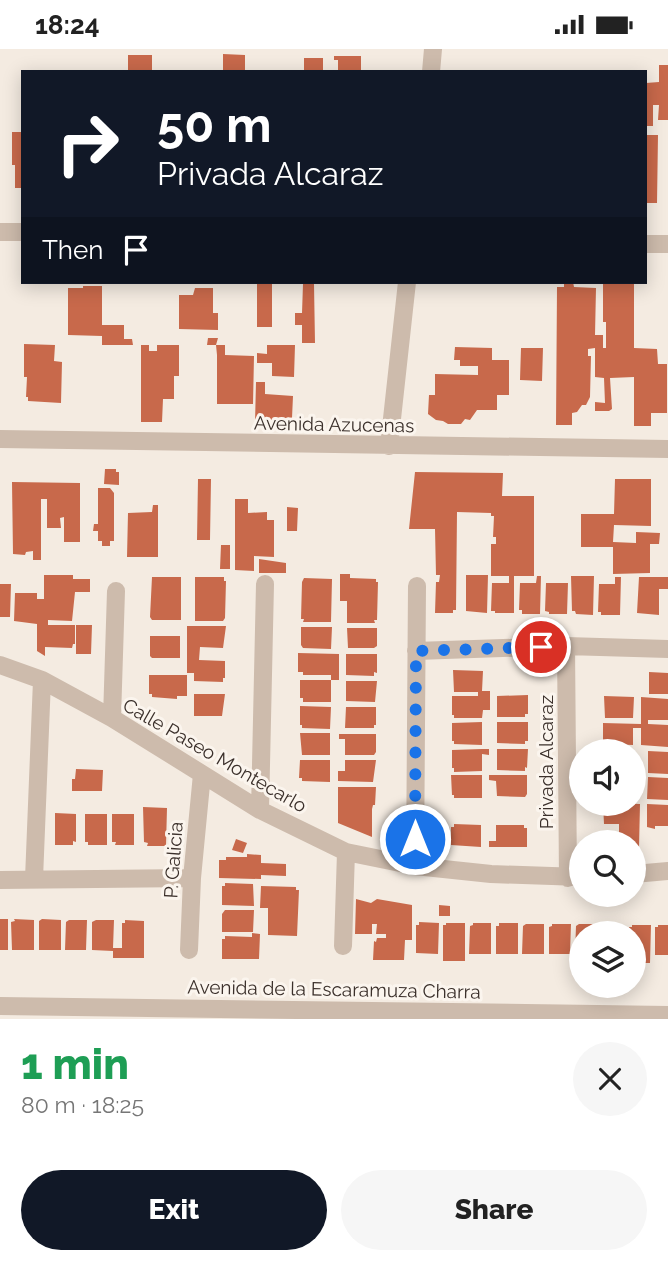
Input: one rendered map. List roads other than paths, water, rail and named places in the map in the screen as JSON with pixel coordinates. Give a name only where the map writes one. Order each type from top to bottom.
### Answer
[{"type":"street","points":[[430,70],[433,49]]},
{"type":"street","points":[[0,232],[21,232]]},
{"type":"street","points":[[647,244],[668,244]]},
{"type":"street","points":[[389,446],[407,284]]},
{"type":"street","name":"Avenida Azucenas","points":[[0,439],[668,449]]},
{"type":"street","points":[[260,810],[265,584]]},
{"type":"street","points":[[415,866],[417,586]]},
{"type":"street","points":[[112,718],[116,591]]},
{"type":"street","points":[[416,651],[566,646],[668,649]]},
{"type":"street","name":"Privada Alcaraz","points":[[566,646],[573,830]]},
{"type":"street","name":"Calle Paseo Montecarlo","points":[[0,665],[42,680],[112,718],[260,810],[346,852],[415,866],[491,874],[569,877]]},
{"type":"street","points":[[34,879],[42,680]]},
{"type":"street","name":"P. Galicia","points":[[189,950],[191,878],[202,774]]},
{"type":"street","points":[[342,946],[346,852]]},
{"type":"street","points":[[646,873],[668,871]]},
{"type":"street","points":[[0,880],[191,878]]},
{"type":"street","name":"Avenida de la Escaramuza Charra","points":[[0,1006],[668,1015]]}]
